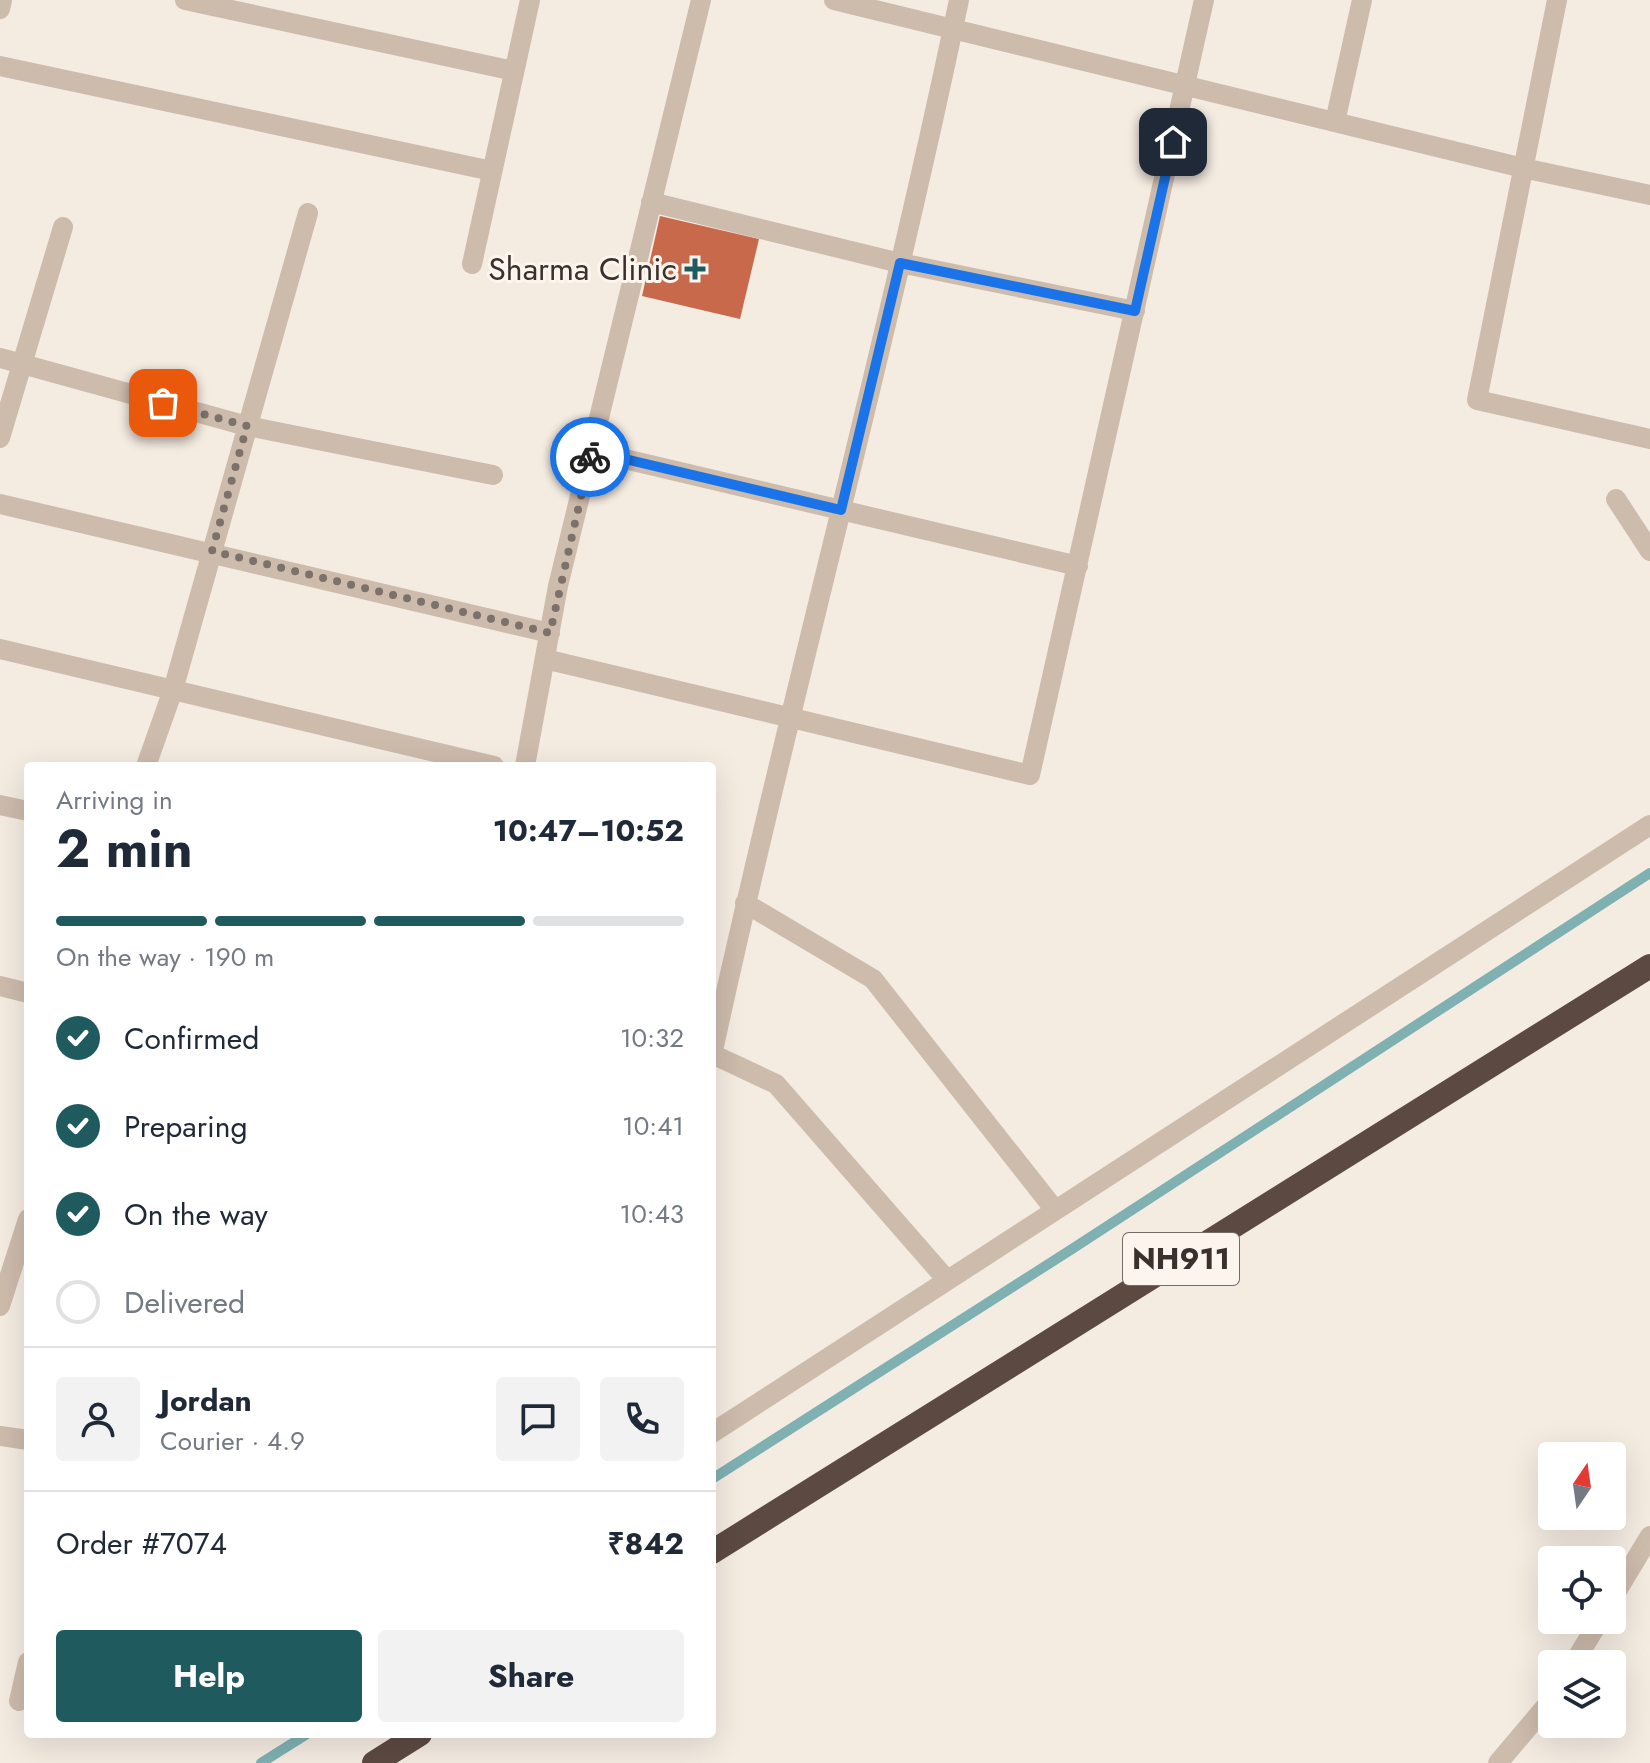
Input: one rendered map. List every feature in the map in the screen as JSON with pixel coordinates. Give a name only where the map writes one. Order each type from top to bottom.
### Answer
[{"type":"highway","name":"NH911","points":[[716,1550],[1650,966]]},
{"type":"highway","points":[[374,1763],[414,1738]]},
{"type":"street","points":[[0,9],[2,0]]},
{"type":"street","points":[[185,0],[514,71]]},
{"type":"street","points":[[472,264],[530,0]]},
{"type":"street","points":[[526,762],[550,633],[591,451],[701,0]]},
{"type":"street","points":[[834,0],[1523,168],[1650,195]]},
{"type":"street","points":[[718,1003],[841,510],[959,0]]},
{"type":"street","points":[[545,659],[1030,775],[1204,0]]},
{"type":"street","points":[[1335,122],[1362,0]]},
{"type":"street","points":[[1557,0],[1477,400],[1650,439]]},
{"type":"street","points":[[0,66],[492,171]]},
{"type":"street","points":[[651,202],[900,263],[1135,311]]},
{"type":"street","points":[[147,762],[173,690],[308,213]]},
{"type":"street","points":[[0,438],[63,227]]},
{"type":"street","points":[[0,358],[247,426],[493,475]]},
{"type":"street","points":[[591,451],[1078,566]]},
{"type":"street","points":[[1616,499],[1650,551]]},
{"type":"street","points":[[0,504],[212,551],[550,633]]},
{"type":"street","points":[[0,649],[477,762]]},
{"type":"street","points":[[0,805],[24,810]]},
{"type":"street","points":[[716,1430],[1650,825]]},
{"type":"street","points":[[745,903],[873,979],[1055,1210]]},
{"type":"street","points":[[0,986],[24,992]]},
{"type":"street","points":[[716,1056],[776,1084],[947,1280]]},
{"type":"street","points":[[0,1306],[23,1252]]},
{"type":"street","points":[[0,1436],[24,1439]]},
{"type":"street","points":[[1626,1576],[1650,1536]]},
{"type":"street","points":[[19,1701],[24,1679]]},
{"type":"street","points":[[1498,1763],[1538,1716]]},
{"type":"building","points":[[660,216],[759,239],[740,319],[642,296]]},
{"type":"waterway","points":[[716,1476],[1650,873]]},
{"type":"waterway","points":[[261,1763],[301,1738]]},
{"type":"way so far","points":[[163,403],[247,426],[212,551],[550,633],[558,586],[590,457]]},
{"type":"place","name":"Sharma Clinic","points":[[695,269]]},
{"type":"route","points":[[590,457],[591,451],[841,510],[900,263],[1135,311],[1173,142]]}]
